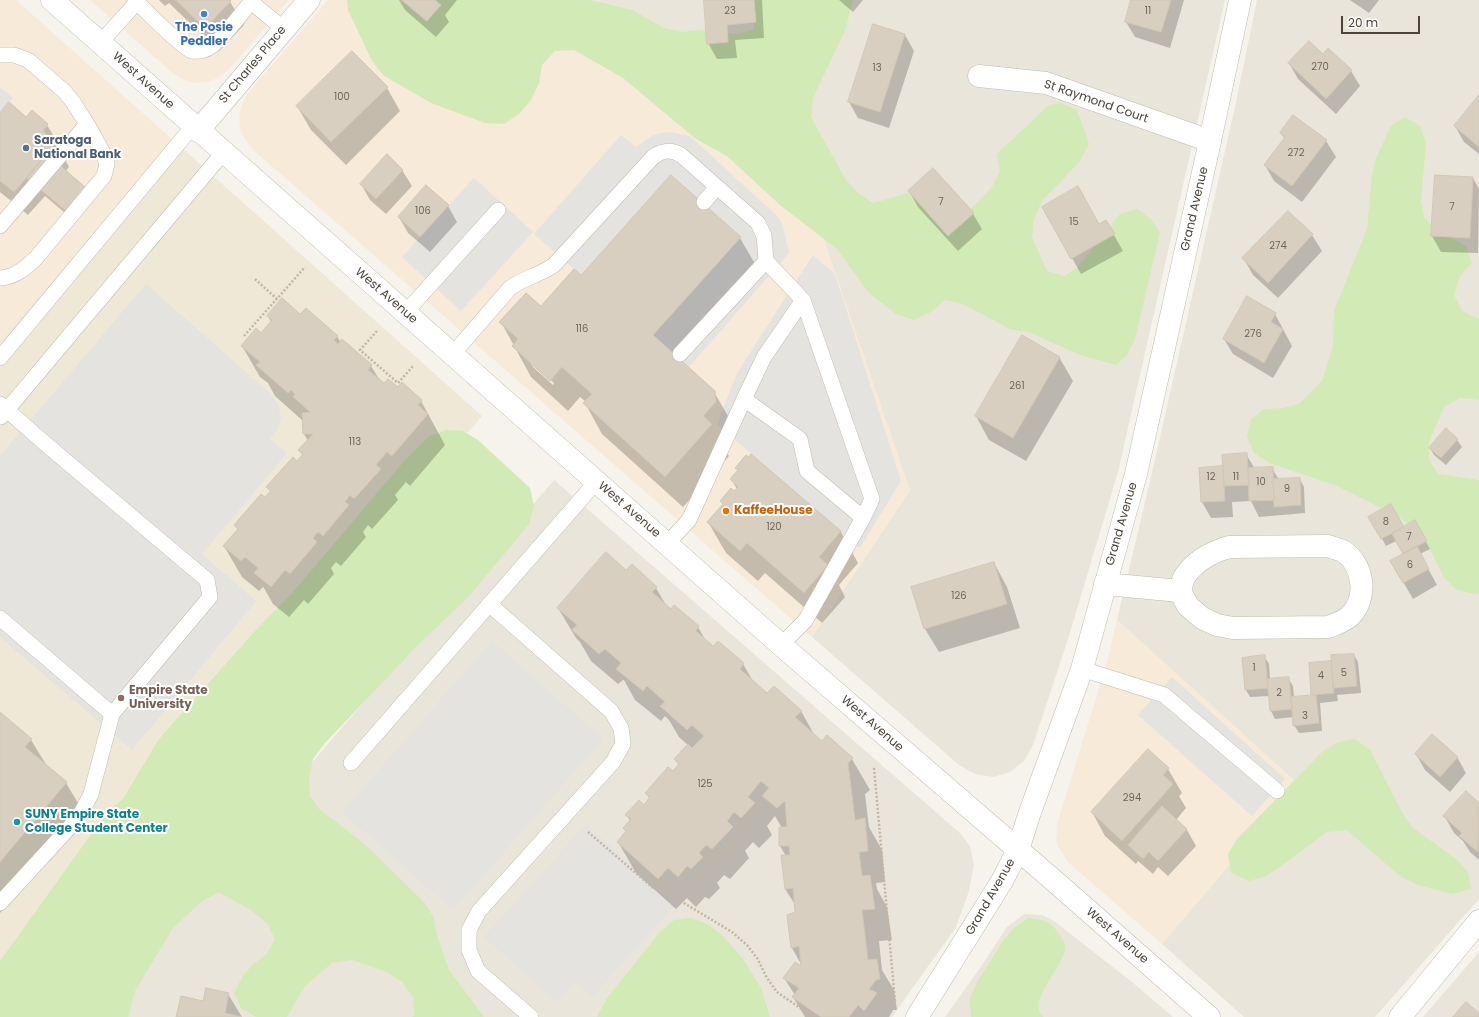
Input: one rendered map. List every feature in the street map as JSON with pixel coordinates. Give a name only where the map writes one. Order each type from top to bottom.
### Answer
[{"type":"street","name":"West Avenue","points":[[52,0],[781,646],[1209,1017]]},
{"type":"street","name":"St Charles Place","points":[[195,128],[309,0]]},
{"type":"street","name":"Grand Avenue","points":[[917,1017],[1002,881],[1018,850],[1029,815],[1082,669],[1136,474],[1240,0]]},
{"type":"street","name":"St Raymond Court","points":[[980,76],[1046,84],[1210,141]]},
{"type":"street","points":[[1328,546],[1343,552],[1355,563],[1361,578],[1362,593],[1358,605],[1350,615],[1340,623],[1328,627],[1233,628],[1217,625],[1202,618],[1188,606],[1180,591],[1184,577],[1193,567],[1215,551],[1229,548],[1328,546]]},
{"type":"street","points":[[1105,584],[1180,591]]},
{"type":"street","points":[[1400,1017],[1479,921]]},
{"type":"lane","points":[[100,43],[136,1],[191,51],[202,51],[211,47],[219,40],[251,2],[284,29]]},
{"type":"lane","points":[[0,55],[14,54],[28,60],[64,91],[87,124],[102,151],[107,164],[104,176],[36,258],[24,270],[14,276],[0,278]]},
{"type":"lane","points":[[0,226],[87,124]]},
{"type":"lane","points":[[0,358],[195,128]]},
{"type":"lane","points":[[452,355],[510,288],[554,265],[653,157],[660,152],[667,150],[674,151],[681,155],[758,223],[764,236],[766,261],[803,300],[872,499],[863,518],[805,621],[781,646]]},
{"type":"lane","points":[[0,903],[79,817],[91,794],[112,714],[210,597],[207,580],[2,411],[223,153]]},
{"type":"lane","points":[[704,202],[717,187]]},
{"type":"lane","points":[[405,313],[498,210]]},
{"type":"lane","points":[[680,354],[766,261]]},
{"type":"lane","points":[[667,544],[689,520],[764,357],[803,300]]},
{"type":"lane","points":[[744,399],[800,439],[807,471],[863,518]]},
{"type":"lane","points":[[351,763],[596,482]]},
{"type":"lane","points":[[489,604],[611,711],[621,728],[623,744],[613,762],[479,911],[469,930],[469,950],[478,971],[531,1017]]},
{"type":"lane","points":[[0,618],[112,714]]},
{"type":"lane","points":[[1082,669],[1164,695],[1277,791]]},
{"type":"path","points":[[244,336],[305,268]]},
{"type":"path","points":[[255,279],[277,299]]},
{"type":"path","points":[[377,331],[360,350],[398,383],[414,365]]},
{"type":"path","points":[[874,768],[895,1001]]},
{"type":"path","points":[[678,899],[699,880],[707,862],[731,846],[739,826],[763,802]]},
{"type":"path","points":[[588,832],[652,887],[678,899],[732,932],[747,945],[757,958],[767,978],[777,992],[813,1017]]},
{"type":"shaded area","points":[[0,0],[16,0],[173,140],[0,342]]},
{"type":"shaded area","points":[[90,0],[289,0],[229,69],[220,77],[208,82],[196,83],[184,80],[174,74]]},
{"type":"shaded area","points":[[328,0],[556,0],[824,239],[910,490],[812,637],[252,149],[240,128],[239,116],[242,104],[248,93]]},
{"type":"shaded area","points":[[556,0],[1225,0],[1118,472],[1068,639],[1033,745],[1024,761],[1010,772],[993,777],[975,774],[959,765],[812,637],[910,490]]},
{"type":"shaded area","points":[[1257,0],[1479,0],[1479,899],[1375,1017],[1244,1017],[1162,944],[1298,784],[1117,620],[1235,107]]},
{"type":"shaded area","points":[[0,87],[13,98],[0,113]]},
{"type":"shaded area","points":[[671,132],[690,136],[778,217],[783,226],[789,253],[689,367],[653,335],[741,237],[672,175],[581,275],[534,234],[621,135],[636,147],[652,136]]},
{"type":"shaded area","name":"Empire State University","points":[[173,140],[482,416],[0,980],[0,342]]},
{"type":"shaded area","points":[[474,178],[533,232],[461,311],[402,257]]},
{"type":"shaded area","points":[[813,255],[835,274],[901,481],[860,548],[717,424],[737,373]]},
{"type":"shaded area","points":[[146,284],[271,394],[279,407],[281,418],[278,429],[270,439],[287,453],[202,554],[256,601],[132,750],[0,637],[0,456]]},
{"type":"shaded area","points":[[554,480],[961,834],[970,846],[974,865],[969,891],[956,927],[892,1017],[94,1017]]},
{"type":"shaded area","points":[[1117,620],[1298,784],[1162,944],[1069,863],[1059,848],[1056,840],[1058,821],[1107,662]]},
{"type":"shaded area","points":[[492,641],[603,739],[453,910],[342,812]]},
{"type":"shaded area","points":[[1172,677],[1285,779],[1252,816],[1138,715]]},
{"type":"shaded area","points":[[586,824],[675,905],[592,997],[575,982],[557,1002],[484,937]]},
{"type":"shaded area","points":[[1024,914],[1042,915],[1054,921],[1132,982],[1173,1017],[945,1017],[1007,927]]},
{"type":"shaded area","points":[[1479,952],[1479,1017],[1423,1017]]},
{"type":"green space","points":[[347,0],[591,0],[632,10],[664,28],[683,32],[702,30],[738,34],[754,29],[752,11],[745,0],[853,0],[845,31],[813,98],[811,117],[846,180],[858,193],[873,203],[908,193],[923,204],[968,212],[992,187],[1000,171],[997,154],[1049,105],[1061,103],[1077,110],[1089,144],[1080,161],[1042,201],[1034,219],[1032,237],[1047,271],[1064,276],[1078,267],[1120,214],[1137,209],[1151,219],[1160,233],[1135,339],[1127,355],[1116,365],[1080,355],[1029,332],[1010,329],[963,304],[945,300],[931,312],[914,320],[896,314],[869,293],[837,249],[780,205],[727,156],[696,139],[623,78],[574,50],[555,51],[542,65],[539,83],[531,100],[519,114],[504,124],[485,123],[431,103],[383,75],[372,61],[348,10]]},
{"type":"green space","points":[[1405,117],[1420,126],[1426,144],[1421,200],[1424,218],[1436,229],[1466,246],[1472,263],[1460,276],[1454,295],[1462,311],[1479,319],[1479,400],[1460,398],[1444,407],[1429,442],[1429,460],[1438,474],[1479,480],[1479,594],[1457,590],[1444,578],[1427,543],[1401,518],[1337,486],[1270,463],[1254,453],[1247,437],[1251,419],[1265,409],[1282,408],[1299,404],[1322,381],[1333,346],[1334,311],[1367,229],[1372,176],[1376,158],[1391,126]]},
{"type":"green space","points":[[447,430],[463,431],[478,440],[530,488],[534,506],[529,524],[471,594],[417,646],[325,743],[313,759],[309,777],[310,796],[319,809],[361,841],[425,903],[434,918],[437,935],[449,970],[484,1017],[412,1017],[414,1015],[413,997],[402,982],[387,972],[352,960],[332,963],[305,986],[287,1017],[256,1017],[241,1008],[234,993],[242,977],[253,964],[267,954],[275,939],[267,923],[252,911],[219,892],[201,902],[173,928],[135,991],[128,1017],[0,1017],[0,961],[108,811],[123,799],[159,739],[255,631],[293,592],[405,460],[429,436]]},
{"type":"green space","points":[[1355,739],[1370,750],[1403,814],[1413,828],[1456,859],[1468,872],[1471,889],[1453,894],[1418,885],[1401,877],[1347,830],[1327,832],[1266,876],[1249,881],[1231,873],[1228,854],[1237,839],[1323,751],[1338,742]]},
{"type":"green space","points":[[691,918],[707,924],[721,934],[743,959],[761,988],[770,1017],[597,1017],[607,998],[660,932],[674,920]]},
{"type":"green space","points":[[1028,918],[1042,920],[1053,926],[1065,946],[1064,955],[1047,983],[1039,1002],[1039,1010],[1044,1017],[971,1017],[970,999],[977,982],[1003,941],[1014,928]]},
{"type":"building","name":"The Posie Peddler","points":[[176,0],[230,0],[231,1],[205,28]]},
{"type":"building","points":[[402,0],[435,0],[441,5],[427,21]]},
{"type":"building","points":[[704,0],[754,0],[756,22],[727,25],[728,42],[707,44]]},
{"type":"building","points":[[1131,0],[1171,0],[1161,32],[1125,22]]},
{"type":"building","points":[[873,24],[905,34],[880,112],[848,102]]},
{"type":"building","points":[[1309,41],[1323,54],[1328,48],[1352,70],[1326,99],[1288,63]]},
{"type":"building","points":[[352,51],[388,87],[331,142],[296,106]]},
{"type":"building","points":[[1479,95],[1479,147],[1454,126]]},
{"type":"building","name":"Saratoga National Bank","points":[[9,102],[26,117],[32,110],[48,124],[43,131],[56,143],[14,192],[0,181],[0,113]]},
{"type":"building","points":[[1293,115],[1327,140],[1292,186],[1264,165],[1285,137],[1280,133]]},
{"type":"building","points":[[47,154],[86,188],[66,211],[27,178]]},
{"type":"building","points":[[387,154],[403,170],[376,199],[360,184]]},
{"type":"building","points":[[933,168],[974,213],[948,236],[908,191]]},
{"type":"building","points":[[671,175],[741,237],[653,335],[715,391],[716,402],[703,416],[712,424],[665,477],[583,403],[592,394],[562,367],[550,381],[512,346],[518,339],[499,322],[526,293],[541,306],[574,269],[581,275]]},
{"type":"building","points":[[1435,175],[1473,177],[1470,238],[1431,236]]},
{"type":"building","points":[[426,185],[449,205],[420,237],[398,217]]},
{"type":"building","points":[[1078,186],[1099,224],[1106,220],[1115,234],[1071,259],[1042,207]]},
{"type":"building","points":[[1288,211],[1313,234],[1268,283],[1242,258]]},
{"type":"building","points":[[1247,296],[1276,313],[1271,322],[1283,329],[1264,363],[1223,339]]},
{"type":"building","points":[[282,298],[300,314],[306,308],[338,336],[334,340],[338,344],[342,339],[372,365],[368,370],[384,383],[388,379],[398,387],[402,382],[422,400],[418,405],[428,414],[392,456],[387,452],[376,465],[381,469],[354,499],[350,495],[345,502],[349,505],[323,536],[318,532],[313,538],[317,542],[290,574],[285,570],[271,587],[254,573],[258,568],[245,557],[241,561],[223,546],[238,529],[234,525],[261,494],[265,497],[271,491],[266,487],[293,457],[297,461],[303,454],[298,450],[313,434],[303,434],[302,413],[310,412],[293,397],[295,394],[291,390],[288,393],[256,365],[260,362],[241,346],[256,328],[261,333],[272,320],[267,316]]},
{"type":"building","points":[[1022,335],[1060,357],[1013,438],[975,416]]},
{"type":"building","points":[[1446,428],[1458,439],[1441,458],[1429,448]]},
{"type":"building","points":[[1247,453],[1249,485],[1224,486],[1222,455]]},
{"type":"building","points":[[751,454],[841,531],[819,557],[828,565],[804,593],[747,543],[740,551],[707,522],[723,504],[720,501],[731,488],[734,491],[738,487],[730,479],[738,470],[735,468],[746,455],[749,457]]},
{"type":"building","points":[[1223,466],[1225,501],[1201,502],[1199,468]]},
{"type":"building","points":[[1273,467],[1274,500],[1249,501],[1248,468]]},
{"type":"building","points":[[1300,478],[1301,505],[1274,507],[1273,479]]},
{"type":"building","points":[[1391,504],[1404,527],[1381,539],[1368,517]]},
{"type":"building","points":[[1415,520],[1427,541],[1403,554],[1392,534]]},
{"type":"building","points":[[1417,546],[1429,569],[1403,583],[1390,561]]},
{"type":"building","points":[[606,552],[626,570],[632,564],[657,587],[652,592],[671,609],[674,605],[699,626],[696,631],[713,646],[718,641],[744,663],[740,669],[767,693],[774,686],[802,711],[795,717],[822,741],[827,735],[853,758],[848,763],[855,820],[865,818],[868,851],[859,852],[862,876],[870,875],[875,909],[862,910],[868,960],[877,959],[880,979],[876,980],[869,989],[877,993],[864,1011],[858,1005],[849,1017],[821,1017],[792,997],[799,988],[783,978],[795,962],[801,966],[799,946],[791,948],[787,915],[795,912],[793,888],[785,889],[781,855],[790,855],[789,846],[779,846],[779,827],[787,827],[785,801],[777,808],[762,796],[769,788],[761,781],[748,797],[755,803],[741,818],[734,812],[727,821],[733,827],[712,849],[706,845],[699,853],[703,857],[691,869],[687,866],[678,877],[668,868],[658,879],[617,842],[626,831],[623,828],[631,819],[625,815],[639,800],[644,805],[650,797],[645,793],[668,767],[673,771],[679,764],[674,759],[688,744],[692,748],[704,736],[692,725],[687,730],[660,706],[665,702],[647,686],[643,691],[616,669],[621,663],[605,649],[599,654],[572,630],[577,625],[557,608]]},
{"type":"building","points":[[994,562],[1007,604],[924,629],[911,587]]},
{"type":"building","points":[[1354,654],[1357,686],[1333,688],[1331,655]]},
{"type":"building","points":[[1265,655],[1268,688],[1245,690],[1242,658]]},
{"type":"building","points":[[1331,661],[1334,693],[1311,695],[1309,663]]},
{"type":"building","points":[[1289,677],[1292,709],[1270,711],[1267,679]]},
{"type":"building","points":[[1316,695],[1319,723],[1293,726],[1291,697]]},
{"type":"building","name":"SUNY Empire State College Student Center","points":[[0,712],[32,739],[25,747],[67,782],[0,862]]},
{"type":"building","points":[[1432,734],[1458,757],[1440,777],[1415,754]]},
{"type":"building","points":[[1148,749],[1169,768],[1163,775],[1173,784],[1122,841],[1091,812]]},
{"type":"building","points":[[1466,791],[1479,803],[1478,852],[1459,836],[1462,833],[1443,816]]},
{"type":"building","points":[[1162,806],[1187,829],[1158,861],[1149,852],[1143,859],[1128,845]]},
{"type":"building","points":[[206,988],[229,993],[225,1013],[242,1017],[176,1017],[181,996],[203,1001]]},
{"type":"building","points":[[1466,1002],[1479,1013],[1479,1017],[1453,1017]]},
{"type":"place","name":"The Posie Peddler","points":[[204,14]]},
{"type":"place","name":"Saratoga National Bank","points":[[26,148]]},
{"type":"place","name":"KaffeeHouse","points":[[726,511]]},
{"type":"place","name":"Empire State University","points":[[121,698]]},
{"type":"place","name":"SUNY Empire State College Student Center","points":[[17,822]]}]
